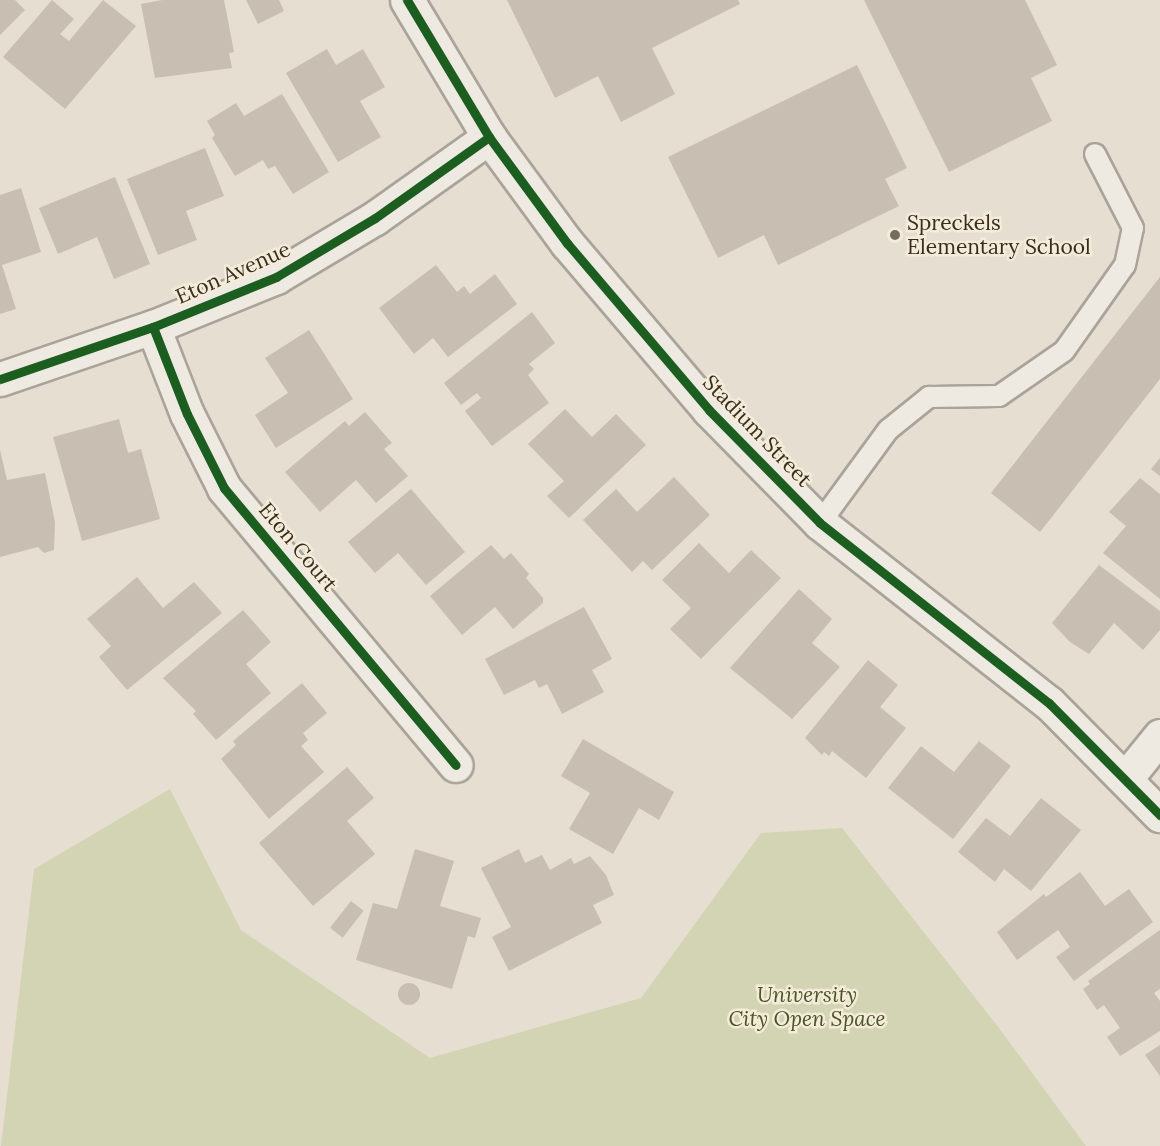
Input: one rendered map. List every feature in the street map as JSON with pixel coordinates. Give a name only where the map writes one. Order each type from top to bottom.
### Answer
[{"type":"street","name":"Stadium Street","points":[[407,0],[489,137],[567,243],[709,410],[820,523],[1048,703],[1160,814]]},
{"type":"street","name":"Eton Avenue","points":[[0,379],[153,327],[276,277],[375,218],[489,137]]},
{"type":"street","name":"Eton Court","points":[[153,327],[187,414],[224,488],[456,765]]},
{"type":"street","points":[[1126,778],[1160,736]]},
{"type":"lane","points":[[820,523],[888,430],[929,397],[999,396],[1064,351],[1125,265],[1133,228],[1095,154]]},
{"type":"green space","name":"University City Open Space","points":[[170,789],[241,930],[430,1058],[641,998],[761,833],[842,828],[999,1028],[1086,1146],[1,1146],[34,869]]},
{"type":"building","points":[[0,0],[15,0],[25,10],[0,35]]},
{"type":"building","points":[[52,0],[74,19],[60,34],[69,41],[103,0],[136,26],[65,109],[3,57]]},
{"type":"building","points":[[162,0],[224,0],[234,52],[229,53],[232,68],[155,78],[141,4]]},
{"type":"building","points":[[246,0],[279,0],[284,11],[258,24]]},
{"type":"building","points":[[507,0],[738,0],[740,4],[652,48],[675,94],[621,122],[598,76],[555,98]]},
{"type":"building","points":[[864,0],[1025,0],[1057,65],[1031,78],[1052,121],[949,172]]},
{"type":"building","points":[[327,49],[336,65],[363,49],[385,87],[360,101],[381,137],[338,162],[286,73]]},
{"type":"building","points":[[857,65],[907,168],[885,179],[899,206],[778,265],[764,235],[718,258],[668,157]]},
{"type":"building","points":[[282,94],[329,172],[293,194],[275,166],[268,169],[263,160],[235,176],[212,138],[215,135],[207,121],[236,103],[244,116]]},
{"type":"building","points":[[205,148],[224,196],[186,211],[197,240],[158,255],[127,179]]},
{"type":"building","points":[[115,177],[150,264],[114,279],[97,237],[58,254],[39,208]]},
{"type":"building","points":[[21,188],[41,252],[2,265],[16,309],[0,314],[0,195]]},
{"type":"building","points":[[436,265],[457,292],[464,286],[470,294],[495,274],[517,304],[448,357],[433,338],[414,354],[379,308]]},
{"type":"building","points":[[1160,277],[1160,379],[1040,532],[991,493]]},
{"type":"building","points":[[532,312],[555,343],[529,364],[534,369],[528,375],[549,403],[492,446],[465,411],[481,398],[477,393],[461,405],[444,383]]},
{"type":"building","points":[[309,330],[353,399],[276,448],[255,415],[288,393],[265,358]]},
{"type":"building","points":[[565,409],[592,437],[616,414],[646,445],[569,518],[547,496],[564,481],[528,444]]},
{"type":"building","points":[[365,412],[392,443],[384,449],[408,476],[376,503],[356,480],[320,512],[285,472],[345,421],[349,426]]},
{"type":"building","points":[[119,419],[128,453],[141,449],[160,519],[82,541],[53,437]]},
{"type":"building","points":[[0,450],[7,480],[45,473],[55,522],[54,550],[44,553],[38,547],[0,557]]},
{"type":"building","points":[[1160,458],[1160,476],[1151,469]]},
{"type":"building","points":[[674,477],[710,515],[652,570],[643,561],[632,572],[583,520],[616,489],[637,512]]},
{"type":"building","points":[[1140,478],[1160,494],[1160,599],[1103,553],[1126,526],[1109,512]]},
{"type":"building","points":[[411,489],[465,552],[426,585],[398,553],[375,573],[348,542]]},
{"type":"building","points":[[699,543],[729,573],[751,550],[781,578],[701,659],[670,629],[691,608],[662,580]]},
{"type":"building","points":[[491,545],[504,559],[511,553],[529,574],[526,578],[543,598],[543,603],[513,629],[495,607],[462,635],[430,596]]},
{"type":"building","points":[[1099,565],[1160,611],[1160,630],[1143,650],[1114,623],[1089,654],[1070,642],[1052,623]]},
{"type":"building","points":[[137,577],[163,608],[194,582],[222,613],[127,690],[99,657],[111,646],[87,619]]},
{"type":"building","points":[[799,589],[832,619],[812,643],[840,667],[792,719],[730,668]]},
{"type":"building","points":[[584,607],[612,659],[592,670],[604,692],[562,714],[547,684],[539,688],[535,680],[504,695],[485,659]]},
{"type":"building","points":[[243,610],[271,642],[246,664],[271,693],[216,740],[193,714],[196,711],[163,678]]},
{"type":"building","points":[[868,660],[898,685],[880,707],[906,728],[866,778],[832,751],[829,756],[824,752],[822,755],[805,738]]},
{"type":"building","points":[[302,683],[327,713],[303,733],[308,740],[301,746],[324,772],[269,819],[221,759],[236,745],[233,741]]},
{"type":"building","points":[[583,739],[674,792],[659,820],[639,808],[613,854],[569,829],[590,793],[561,776]]},
{"type":"building","points":[[979,741],[1011,766],[953,839],[888,788],[921,746],[954,772]]},
{"type":"building","points":[[347,767],[374,798],[347,821],[375,854],[313,906],[259,843]]},
{"type":"building","points":[[1041,798],[1081,830],[1031,891],[1004,869],[995,882],[958,852],[986,818],[1010,836]]},
{"type":"building","points":[[415,849],[454,861],[440,906],[481,918],[475,938],[468,936],[452,989],[356,960],[373,903],[397,909]]},
{"type":"building","points":[[519,849],[525,863],[542,855],[550,870],[571,858],[574,864],[590,856],[606,875],[614,895],[593,905],[602,923],[509,971],[492,937],[511,927],[481,868]]},
{"type":"building","points":[[1080,872],[1105,906],[1129,889],[1153,922],[1074,981],[1056,957],[1070,947],[1058,930],[1017,960],[997,932],[1044,894],[1046,897]]},
{"type":"building","points":[[351,901],[364,911],[343,938],[330,928]]},
{"type":"building","points":[[1160,930],[1160,989],[1154,993],[1160,1001],[1160,1031],[1120,1056],[1107,1037],[1120,1028],[1104,1005],[1097,1010],[1083,989],[1090,984],[1088,981]]},
{"type":"building","points":[[409,983],[417,986],[420,994],[417,1002],[409,1005],[401,1002],[398,994],[401,986]]},
{"type":"building","points":[[1160,1045],[1160,1076],[1145,1055]]},
{"type":"cycle path","points":[[407,0],[489,137],[567,243],[709,410],[820,523],[1049,703],[1160,815]]},
{"type":"cycle path","points":[[0,379],[153,327],[276,277],[375,218],[489,137]]},
{"type":"cycle path","points":[[153,327],[187,414],[224,488],[456,765]]},
{"type":"place","name":"Spreckels Elementary School","points":[[895,235]]}]
